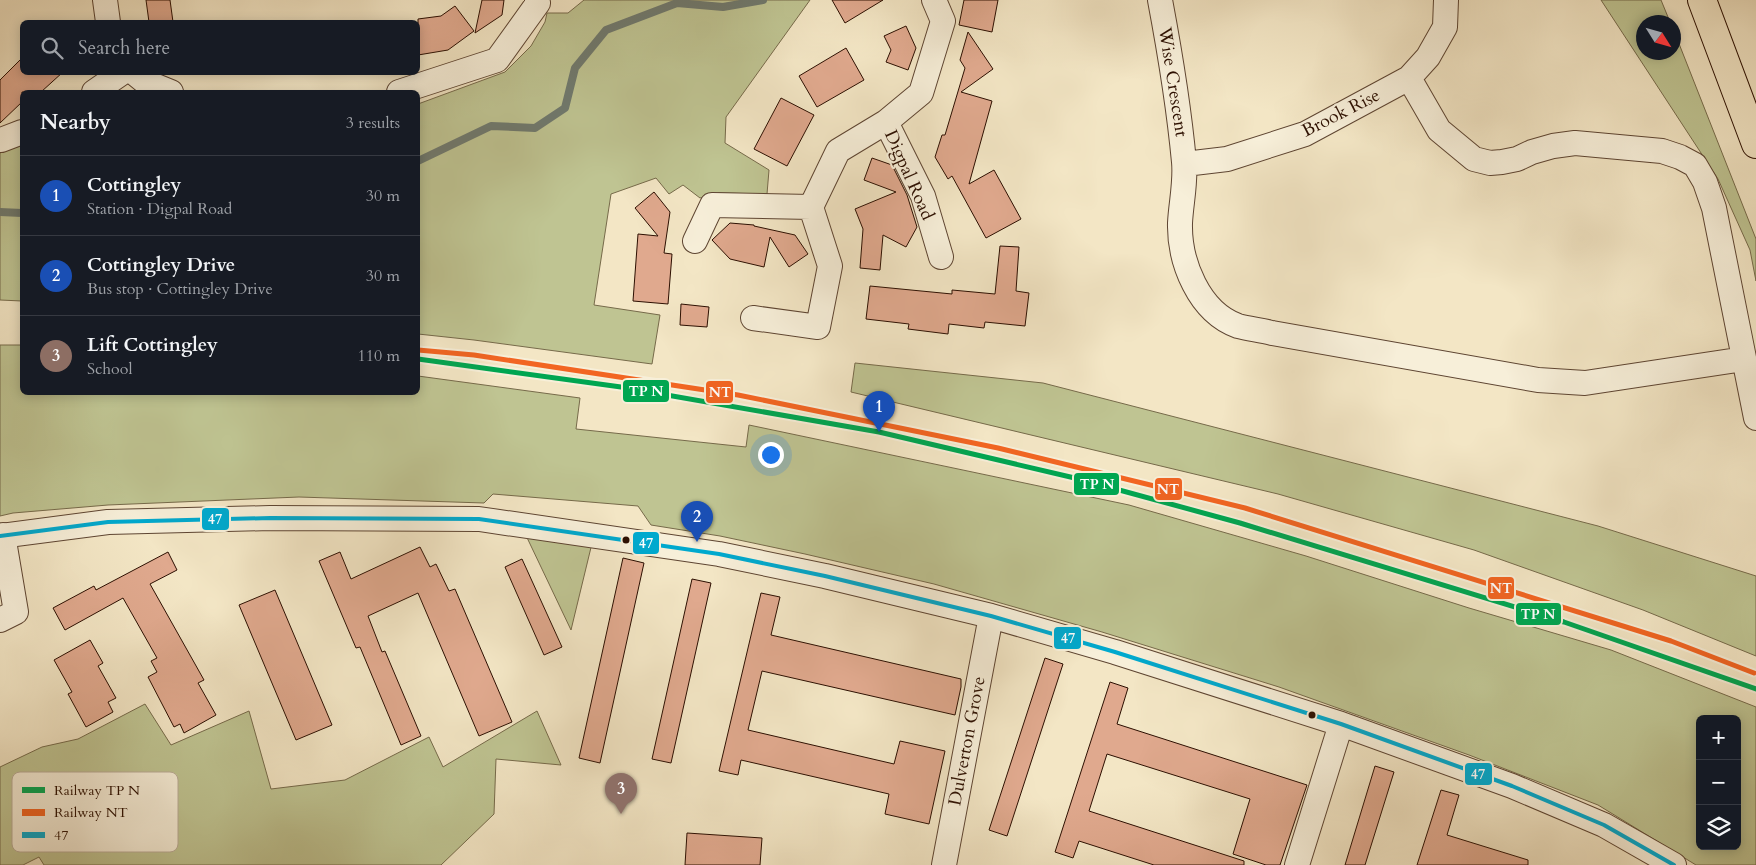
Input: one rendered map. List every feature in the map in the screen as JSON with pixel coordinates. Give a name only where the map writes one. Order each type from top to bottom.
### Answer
[{"type":"highway","points":[[1702,0],[1756,144]]},
{"type":"street","points":[[105,0],[108,20]]},
{"type":"street","points":[[405,90],[497,60],[538,3],[537,0]]},
{"type":"street","name":"Digpal Road","points":[[811,207],[838,151],[886,122],[921,93],[943,21],[934,0]]},
{"type":"street","name":"Wise Crescent","points":[[1160,0],[1185,164],[1180,224],[1183,251],[1190,276],[1197,288],[1209,305],[1222,317],[1238,326],[1556,382],[1584,383],[1744,359]]},
{"type":"street","name":"Brook Rise","points":[[1185,164],[1227,159],[1305,134],[1409,78],[1428,57],[1446,27],[1446,0]]},
{"type":"street","points":[[97,90],[119,75]]},
{"type":"street","points":[[137,75],[144,81],[166,90]]},
{"type":"street","points":[[1409,78],[1440,130],[1474,159],[1502,162],[1517,159],[1546,148],[1575,143],[1662,151],[1680,157],[1695,165],[1705,182],[1714,208],[1756,418]]},
{"type":"street","name":"Digpal Road","points":[[886,122],[923,196],[941,256]]},
{"type":"street","points":[[695,241],[712,205],[811,207],[830,266],[818,327],[753,318]]},
{"type":"street","points":[[0,620],[16,612],[2,535],[108,522],[270,518],[479,519],[719,554],[834,578],[991,616],[1114,652],[1340,724],[1520,790],[1604,825],[1672,865]]},
{"type":"street","name":"Dulverton Grove","points":[[944,865],[991,616]]},
{"type":"street","points":[[1297,865],[1340,724]]},
{"type":"green space","points":[[584,0],[810,0],[726,117],[725,143],[769,170],[767,194],[719,193],[700,198],[683,185],[669,194],[656,178],[611,194],[594,305],[660,315],[652,364],[420,334],[420,103],[505,72],[531,46],[545,22],[547,13],[568,13]]},
{"type":"green space","points":[[1601,0],[1661,0],[1667,15],[1636,15],[1636,54]]},
{"type":"green space","points":[[1681,49],[1756,239],[1756,281],[1750,250],[1718,179],[1640,60],[1681,60]]},
{"type":"green space","points":[[20,146],[20,301],[0,300],[0,153]]},
{"type":"green space","points":[[0,345],[20,345],[20,395],[420,395],[420,376],[580,398],[576,429],[746,447],[749,425],[1129,505],[1306,556],[1469,608],[1611,650],[1756,707],[1756,865],[1696,865],[1598,805],[1469,755],[1279,687],[1102,632],[934,584],[720,536],[651,525],[638,506],[493,494],[484,503],[299,497],[108,505],[13,513],[0,516]]},
{"type":"green space","points":[[855,363],[1043,383],[1598,526],[1756,576],[1756,656],[1643,610],[1474,550],[1278,494],[851,392]]},
{"type":"green space","points":[[521,525],[594,535],[571,630]]},
{"type":"green space","points":[[145,704],[171,745],[249,711],[271,789],[345,780],[429,737],[443,767],[537,711],[561,765],[496,759],[494,814],[441,865],[44,865],[39,857],[23,865],[0,865],[0,767],[42,747],[78,739]]},
{"type":"building","points":[[146,0],[170,0],[173,20],[149,20]]},
{"type":"building","points":[[482,0],[504,0],[502,15],[475,33]]},
{"type":"building","points":[[832,0],[883,0],[845,23]]},
{"type":"building","points":[[964,0],[998,0],[992,32],[959,25]]},
{"type":"building","points":[[455,6],[474,31],[448,50],[420,55],[420,20],[418,19],[441,16]]},
{"type":"building","points":[[906,26],[916,48],[908,70],[886,62],[891,50],[884,36]]},
{"type":"building","points":[[968,32],[993,69],[961,92],[992,101],[969,184],[994,170],[1021,219],[986,238],[952,176],[948,179],[935,157],[942,135],[945,135],[965,68],[960,60]]},
{"type":"building","points":[[846,48],[864,80],[817,107],[799,76]]},
{"type":"building","points":[[20,60],[20,75],[60,75],[43,90],[20,90],[20,104],[0,123],[0,80]]},
{"type":"building","points":[[781,98],[814,115],[787,166],[754,149]]},
{"type":"building","points":[[872,158],[892,165],[907,195],[917,227],[906,247],[883,235],[880,270],[860,268],[863,229],[855,209],[896,192],[864,180]]},
{"type":"building","points":[[654,192],[670,212],[664,253],[672,254],[668,304],[633,301],[638,234],[658,236],[635,208]]},
{"type":"building","points":[[730,223],[754,225],[795,235],[808,254],[789,267],[770,237],[764,267],[730,259],[712,240]]},
{"type":"building","points":[[1000,246],[1019,247],[1016,291],[1029,293],[1025,326],[985,322],[984,328],[949,324],[948,334],[908,329],[909,324],[866,319],[870,286],[952,294],[952,290],[995,294]]},
{"type":"building","points":[[681,304],[709,307],[707,327],[680,325]]},
{"type":"building","points":[[420,547],[430,567],[436,564],[449,591],[455,589],[512,722],[479,736],[418,593],[368,616],[382,652],[385,651],[421,736],[401,745],[360,647],[356,648],[319,561],[340,552],[351,579]]},
{"type":"building","points":[[168,552],[177,570],[150,584],[204,680],[198,683],[216,715],[184,733],[180,724],[174,727],[148,677],[157,672],[151,661],[157,658],[123,598],[65,630],[53,608],[94,586],[96,590]]},
{"type":"building","points":[[623,558],[644,563],[600,763],[579,758]]},
{"type":"building","points":[[522,559],[562,647],[544,655],[505,567]]},
{"type":"building","points":[[692,579],[711,583],[671,763],[652,759]]},
{"type":"building","points":[[275,590],[332,725],[296,740],[239,605]]},
{"type":"building","points":[[761,593],[780,597],[771,635],[961,679],[955,715],[762,671],[748,730],[894,764],[900,741],[945,751],[929,824],[885,814],[889,794],[741,760],[738,775],[719,771]]},
{"type":"building","points":[[90,640],[103,663],[98,666],[116,698],[108,702],[113,712],[86,727],[68,694],[72,692],[54,660]]},
{"type":"building","points":[[1045,658],[1063,664],[1007,836],[989,830]]},
{"type":"building","points":[[1110,682],[1128,688],[1117,724],[1307,785],[1280,865],[1266,865],[1233,854],[1250,799],[1107,754],[1089,811],[1244,861],[1244,865],[1154,865],[1079,841],[1073,858],[1055,852]]},
{"type":"building","points":[[1375,766],[1394,772],[1365,865],[1345,865]]},
{"type":"building","points":[[1441,790],[1459,795],[1447,835],[1528,860],[1528,865],[1417,865]]},
{"type":"building","points":[[687,833],[762,838],[760,865],[685,865]]},
{"type":"waterway","points":[[420,160],[491,126],[535,128],[565,108],[575,68],[606,30],[677,3],[723,7],[763,0]]},
{"type":"waterway","points":[[0,212],[20,213]]},
{"type":"transit line","points":[[420,359],[621,387],[879,432],[1079,479],[1240,523],[1564,622],[1756,689]]},
{"type":"transit line","name":"47","points":[[0,536],[108,522],[270,518],[479,519],[719,554],[825,576],[991,616],[1115,652],[1341,724],[1512,786],[1604,825],[1674,865]]},
{"type":"rail line","name":"NT","points":[[420,350],[474,355],[738,395],[998,448],[1245,508],[1671,641],[1754,673]]},
{"type":"place","name":"Cottingley","points":[[879,432]]},
{"type":"place","name":"Cottingley Drive","points":[[697,542]]},
{"type":"place","name":"Lift Cottingley","points":[[621,814]]}]
